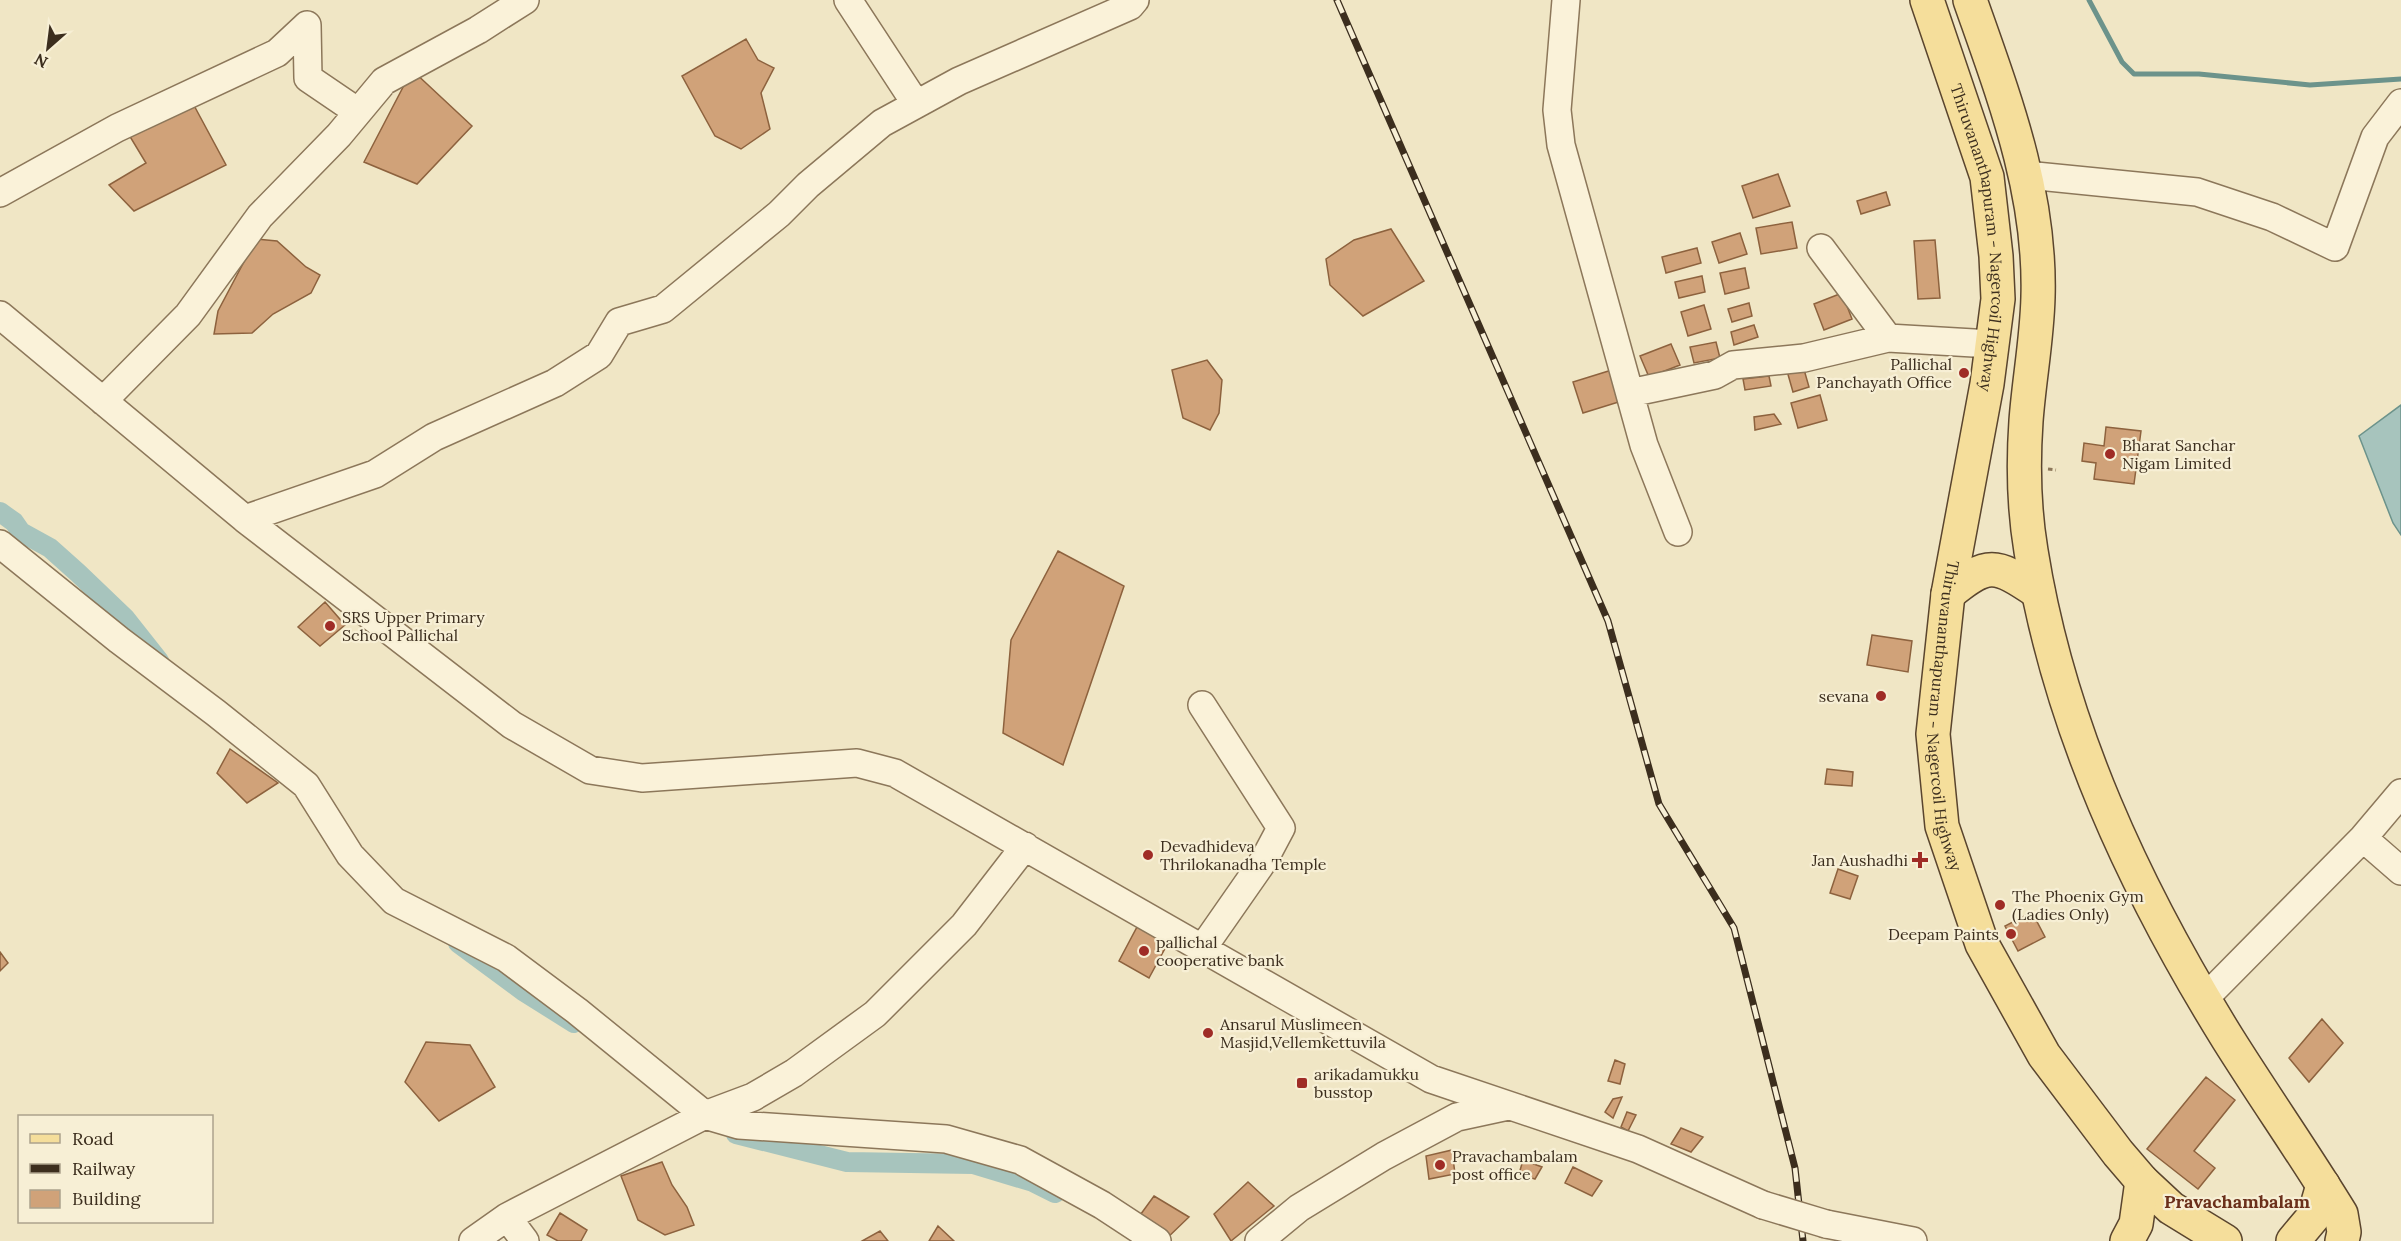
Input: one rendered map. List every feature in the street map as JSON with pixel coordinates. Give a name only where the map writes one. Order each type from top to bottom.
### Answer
[{"type":"main road","name":"Thiruvananthapuram - Nagercoil Highway","points":[[1927,0],[1987,177],[1996,256],[1998,299],[1987,384],[1948,594],[1932,659],[1933,734],[1942,826],[1982,944],[2044,1055],[2142,1181],[2171,1208],[2225,1241]]},
{"type":"main road","points":[[1971,0],[2016,131],[2034,212],[2038,297],[2023,468],[2030,548],[2038,591],[2069,709],[2092,777],[2120,843],[2204,999],[2323,1185],[2342,1228],[2360,1241]]},
{"type":"main road","points":[[1948,594],[1974,573],[1991,568],[2012,574],[2038,591]]},
{"type":"main road","points":[[2127,1241],[2136,1224],[2142,1181]]},
{"type":"main road","points":[[2293,1241],[2314,1216],[2323,1185]]},
{"type":"street","points":[[103,401],[188,315],[260,216],[358,112],[384,81],[478,30],[525,0]]},
{"type":"street","points":[[848,0],[916,104]]},
{"type":"street","points":[[245,519],[375,474],[434,437],[555,383],[599,355],[619,322],[663,309],[779,214],[847,151],[882,123],[959,81],[1130,6],[1136,0]]},
{"type":"street","points":[[1566,0],[1557,110],[1561,145],[1644,445],[1678,532]]},
{"type":"street","points":[[0,193],[117,128],[277,53],[307,25],[308,78],[358,112]]},
{"type":"street","points":[[2027,175],[2197,192],[2272,217],[2335,247],[2375,137],[2401,104]]},
{"type":"street","points":[[1821,248],[1888,338]]},
{"type":"street","points":[[0,315],[245,519],[512,725],[590,770],[642,778],[857,763],[895,773],[1431,1079],[1638,1149],[1763,1205],[1826,1224],[1913,1241]]},
{"type":"street","points":[[1630,393],[1715,375],[1733,365],[1804,358],[1888,338],[1991,344]]},
{"type":"street","points":[[0,544],[118,640],[216,713],[306,785],[350,855],[394,902],[506,958],[577,1011],[705,1115],[739,1125],[946,1139],[1020,1161],[1102,1205],[1157,1241]]},
{"type":"street","points":[[1202,705],[1281,828],[1264,860],[1202,949]]},
{"type":"street","points":[[2204,999],[2363,838],[2401,793]]},
{"type":"street","points":[[2363,838],[2401,871]]},
{"type":"street","points":[[473,1241],[507,1216],[705,1115],[753,1097],[794,1073],[874,1014],[964,925],[1025,846]]},
{"type":"street","points":[[1259,1241],[1299,1208],[1384,1156],[1457,1117],[1510,1106]]},
{"type":"street","points":[[507,1216],[525,1241]]},
{"type":"water","points":[[2401,405],[2401,535],[2393,523],[2359,436]]},
{"type":"building","points":[[746,39],[758,60],[774,68],[761,93],[770,129],[741,149],[715,136],[682,76]]},
{"type":"building","points":[[412,70],[472,126],[417,184],[364,162]]},
{"type":"building","points":[[183,85],[226,165],[134,211],[109,185],[146,163],[123,125]]},
{"type":"building","points":[[1778,174],[1790,206],[1753,218],[1742,186]]},
{"type":"building","points":[[1886,192],[1890,205],[1861,214],[1857,201]]},
{"type":"building","points":[[1792,222],[1797,248],[1761,254],[1756,228]]},
{"type":"building","points":[[1391,229],[1424,281],[1363,316],[1330,285],[1326,259],[1354,240]]},
{"type":"building","points":[[1740,233],[1747,254],[1719,263],[1712,242]]},
{"type":"building","points":[[256,239],[277,241],[306,267],[320,275],[311,293],[273,314],[252,333],[214,334],[218,311]]},
{"type":"building","points":[[1935,240],[1940,298],[1918,299],[1914,241]]},
{"type":"building","points":[[1697,248],[1701,263],[1666,273],[1662,257]]},
{"type":"building","points":[[1745,268],[1749,288],[1725,294],[1720,273]]},
{"type":"building","points":[[1702,276],[1705,292],[1679,298],[1675,282]]},
{"type":"building","points":[[1842,293],[1852,319],[1824,330],[1814,304]]},
{"type":"building","points":[[1749,303],[1752,316],[1732,322],[1728,309]]},
{"type":"building","points":[[1704,305],[1711,329],[1688,336],[1681,312]]},
{"type":"building","points":[[1754,325],[1758,337],[1734,345],[1731,332]]},
{"type":"building","points":[[1716,342],[1720,358],[1694,363],[1690,347]]},
{"type":"building","points":[[1671,344],[1680,365],[1649,377],[1640,356]]},
{"type":"building","points":[[1207,360],[1222,380],[1219,413],[1210,430],[1183,418],[1172,370]]},
{"type":"building","points":[[1803,366],[1809,387],[1793,392],[1787,371]]},
{"type":"building","points":[[1615,369],[1625,400],[1583,413],[1573,382]]},
{"type":"building","points":[[1769,376],[1771,386],[1745,390],[1743,379]]},
{"type":"building","points":[[1820,395],[1827,420],[1798,428],[1791,403]]},
{"type":"building","points":[[1774,414],[1781,424],[1755,430],[1754,417]]},
{"type":"building","name":"Bharat Sanchar Nigam Limited","points":[[2106,427],[2141,431],[2134,484],[2094,479],[2096,463],[2082,461],[2084,443],[2104,446]]},
{"type":"building","points":[[1058,551],[1124,586],[1063,765],[1003,733],[1011,640]]},
{"type":"building","points":[[325,602],[345,625],[320,646],[298,627]]},
{"type":"building","points":[[1872,635],[1912,641],[1908,672],[1867,665]]},
{"type":"building","points":[[230,749],[278,783],[247,803],[217,773]]},
{"type":"building","points":[[1827,769],[1853,772],[1852,786],[1825,784]]},
{"type":"building","points":[[1838,869],[1858,876],[1850,899],[1830,893]]},
{"type":"building","points":[[2032,912],[2045,937],[2018,951],[2005,926]]},
{"type":"building","name":"pallichal cooperative bank","points":[[1137,927],[1169,941],[1149,978],[1119,961]]},
{"type":"building","points":[[0,952],[8,963],[0,971]]},
{"type":"building","points":[[2322,1019],[2343,1043],[2309,1082],[2289,1058]]},
{"type":"building","points":[[426,1042],[470,1045],[495,1087],[439,1121],[405,1082]]},
{"type":"building","points":[[1615,1060],[1625,1064],[1620,1084],[1608,1081]]},
{"type":"building","points":[[2206,1077],[2235,1100],[2194,1151],[2215,1168],[2198,1189],[2147,1149]]},
{"type":"building","points":[[1622,1097],[1613,1118],[1605,1112],[1613,1099]]},
{"type":"building","points":[[1627,1112],[1636,1115],[1628,1131],[1621,1127]]},
{"type":"building","points":[[1681,1128],[1703,1137],[1691,1152],[1671,1144]]},
{"type":"building","name":"Pravachambalam post office","points":[[1452,1150],[1455,1174],[1429,1179],[1426,1156]]},
{"type":"building","points":[[1523,1160],[1542,1167],[1535,1179],[1519,1174]]},
{"type":"building","points":[[662,1162],[672,1185],[687,1207],[694,1225],[665,1235],[638,1220],[621,1176]]},
{"type":"building","points":[[1573,1167],[1602,1181],[1592,1196],[1565,1183]]},
{"type":"building","points":[[1248,1182],[1274,1206],[1231,1241],[1214,1214]]},
{"type":"building","points":[[1154,1196],[1189,1217],[1164,1241],[1138,1218]]},
{"type":"building","points":[[560,1213],[587,1230],[581,1241],[558,1241],[547,1235]]},
{"type":"building","points":[[938,1226],[954,1241],[929,1241]]},
{"type":"building","points":[[880,1231],[888,1241],[862,1241]]},
{"type":"waterway","points":[[2089,0],[2122,62],[2134,74],[2199,74],[2310,85],[2401,79]]},
{"type":"waterway","points":[[0,512],[14,522],[21,532],[50,548],[78,573],[125,618],[159,661]]},
{"type":"waterway","points":[[458,943],[523,991],[574,1023]]},
{"type":"waterway","points":[[736,1134],[847,1162],[973,1164],[1033,1182],[1055,1193]]},
{"type":"railway","points":[[1337,0],[1608,621],[1659,804],[1734,928],[1795,1168],[1803,1241]]},
{"type":"place","name":"Pallichal Panchayath Office","points":[[1964,373]]},
{"type":"place","name":"Bharat Sanchar Nigam Limited","points":[[2110,454]]},
{"type":"place","name":"SRS Upper Primary School Pallichal","points":[[330,626]]},
{"type":"place","name":"sevana","points":[[1881,696]]},
{"type":"place","name":"Devadhideva Thrilokanadha Temple","points":[[1148,855]]},
{"type":"place","name":"Jan Aushadhi","points":[[1920,860]]},
{"type":"place","name":"The Phoenix Gym (Ladies Only)","points":[[2000,905]]},
{"type":"place","name":"Deepam Paints","points":[[2011,934]]},
{"type":"place","name":"pallichal cooperative bank","points":[[1144,951]]},
{"type":"place","name":"Ansarul Muslimeen Masjid,Vellemkettuvila","points":[[1208,1033]]},
{"type":"place","name":"arikadamukku busstop","points":[[1302,1083]]},
{"type":"place","name":"Pravachambalam post office","points":[[1440,1165]]},
{"type":"district","name":"Pravachambalam","points":[[2237,1201]]}]
